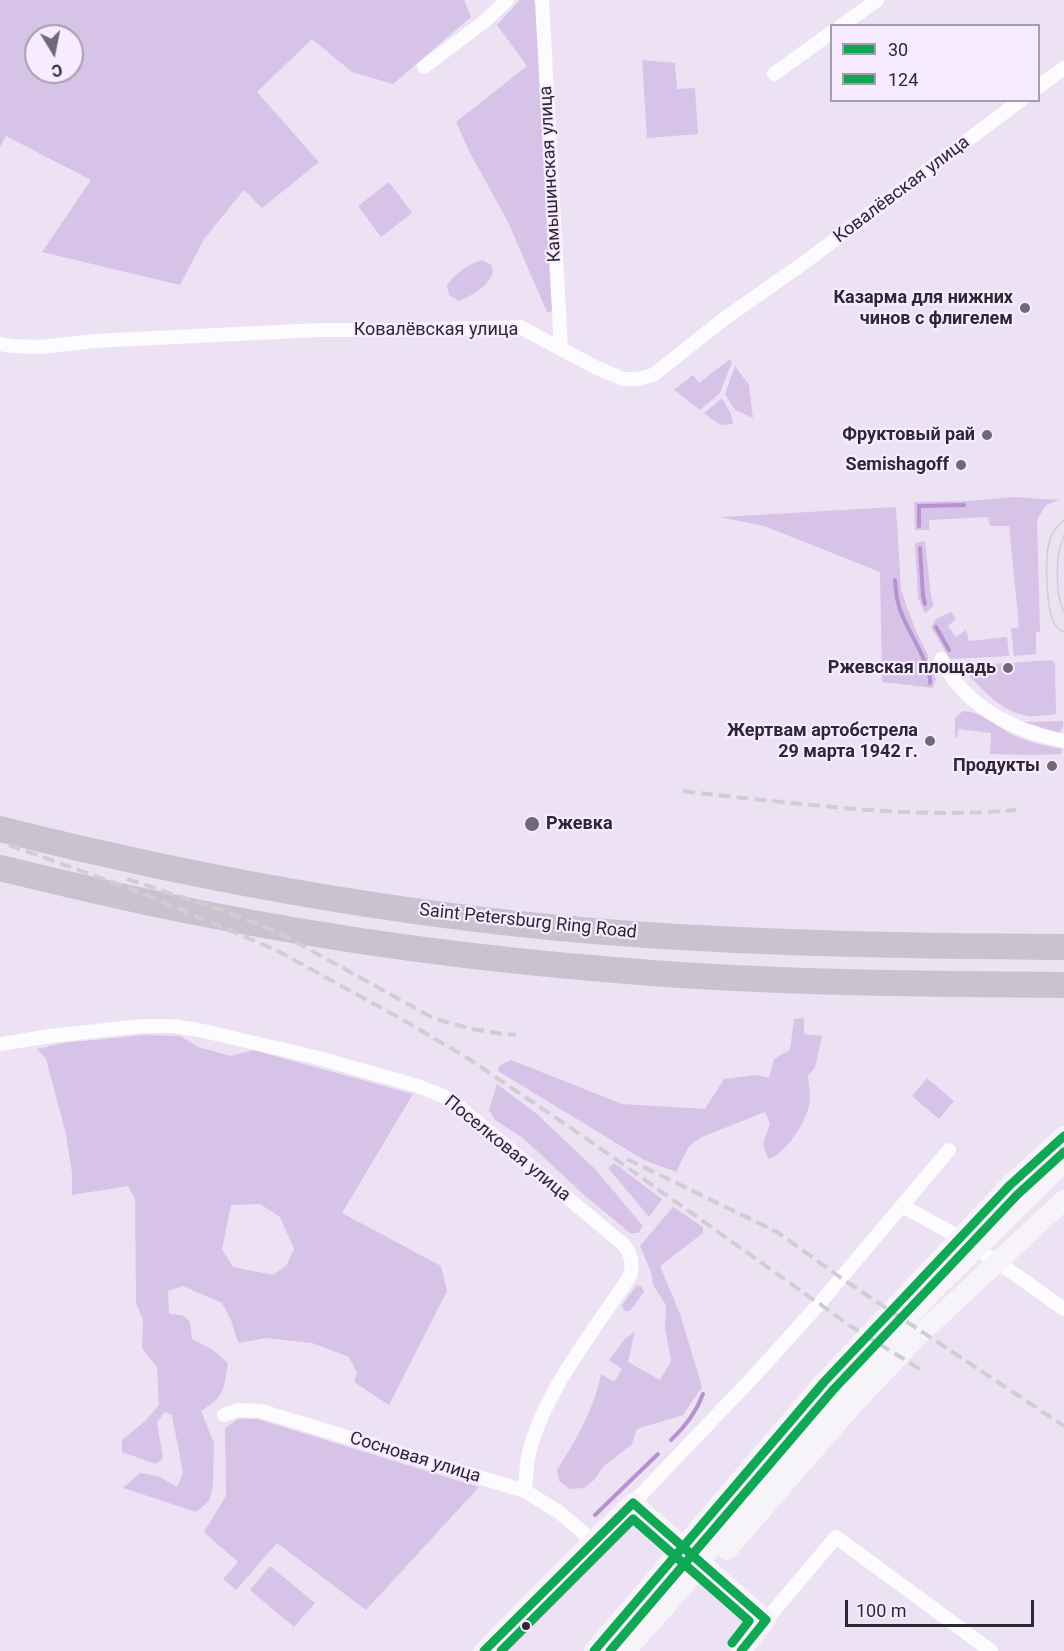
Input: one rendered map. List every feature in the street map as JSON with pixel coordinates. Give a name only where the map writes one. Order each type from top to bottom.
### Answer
[{"type":"highway","name":"Saint Petersburg Ring Road","points":[[0,829],[92,852],[206,876],[324,897],[519,924],[742,941],[1064,947]]},
{"type":"highway","name":"Saint Petersburg Ring Road","points":[[0,868],[200,913],[317,934],[514,961],[742,979],[1064,985]]},
{"type":"main road","points":[[594,1651],[824,1382],[1001,1194],[1064,1136]]},
{"type":"main road","points":[[626,1651],[678,1593],[699,1563],[838,1394],[932,1292],[1064,1162]]},
{"type":"main road","points":[[692,1576],[709,1572],[845,1415],[918,1336],[1064,1200]]},
{"type":"main road","points":[[484,1651],[592,1541],[633,1503],[766,1620],[741,1651]]},
{"type":"street","points":[[424,67],[485,21],[507,0]]},
{"type":"street","name":"Камышинская улица","points":[[542,0],[561,348]]},
{"type":"street","points":[[844,24],[877,0]]},
{"type":"street","points":[[774,74],[830,33]]},
{"type":"street","points":[[1040,86],[1064,68]]},
{"type":"street","name":"Ковалёвская улица","points":[[0,344],[40,347],[94,341],[319,330],[520,327],[585,362],[623,379],[638,380],[653,375],[724,319],[805,262],[1018,102]]},
{"type":"street","points":[[941,659],[950,675],[968,695],[996,718],[1012,727],[1038,736],[1064,741]]},
{"type":"street","name":"Поселковая улица","points":[[0,1044],[142,1026],[199,1030],[315,1057],[418,1086],[443,1096],[473,1116],[624,1245],[633,1264],[630,1276],[563,1378],[540,1419],[529,1451],[525,1491]]},
{"type":"street","points":[[633,1503],[791,1335],[949,1150]]},
{"type":"street","points":[[902,1206],[952,1233],[1064,1309]]},
{"type":"street","name":"Сосновая улица","points":[[224,1415],[238,1410],[261,1412],[525,1491],[559,1512],[592,1541]]},
{"type":"street","points":[[766,1620],[836,1537],[991,1651]]},
{"type":"shaded area","points":[[0,0],[464,0],[471,17],[393,84],[352,72],[312,39],[257,92],[319,162],[262,208],[244,190],[204,239],[180,285],[42,252],[91,180],[6,136],[0,147]]},
{"type":"shaded area","points":[[520,0],[534,0],[538,13],[554,311],[547,312],[508,222],[469,151],[456,122],[527,66],[497,25]]},
{"type":"shaded area","points":[[642,60],[675,63],[677,89],[695,88],[698,134],[647,138]]},
{"type":"shaded area","points":[[389,182],[412,213],[381,237],[358,206]]},
{"type":"shaded area","points":[[482,260],[491,265],[493,272],[488,282],[459,301],[449,295],[447,285],[455,276]]},
{"type":"shaded area","points":[[730,359],[732,362],[720,393],[700,410],[674,390],[693,375],[699,383]]},
{"type":"shaded area","points":[[735,366],[749,385],[753,418],[735,410],[725,394]]},
{"type":"shaded area","points":[[722,398],[731,414],[733,424],[720,425],[704,413]]},
{"type":"shaded area","points":[[1013,497],[1060,500],[1046,505],[1037,520],[1040,632],[1036,632],[1036,654],[1014,656],[1011,629],[1019,627],[1009,526],[990,526],[988,517],[929,520],[929,530],[915,530],[914,502]]},
{"type":"shaded area","points":[[896,507],[901,590],[915,629],[928,655],[928,665],[936,679],[933,688],[882,682],[880,572],[764,526],[720,517]]},
{"type":"shaded area","points":[[925,541],[934,606],[925,613],[918,598],[915,543]]},
{"type":"shaded area","points":[[951,612],[956,619],[948,626],[956,637],[966,630],[969,641],[1007,637],[1009,656],[950,659],[931,627],[936,619]]},
{"type":"shaded area","points":[[1052,660],[1055,664],[1056,714],[1040,716],[1023,715],[1006,708],[990,696],[963,669],[963,666]]},
{"type":"shaded area","points":[[963,711],[977,714],[1015,736],[1062,749],[1061,754],[990,754],[991,733],[958,729],[957,738],[955,737],[955,718]]},
{"type":"shaded area","points":[[1063,721],[1063,727],[1059,733],[1022,722]]},
{"type":"shaded area","points":[[804,1018],[804,1034],[822,1036],[815,1068],[808,1075],[809,1107],[789,1143],[782,1151],[768,1159],[763,1144],[770,1123],[765,1112],[702,1137],[689,1146],[676,1172],[644,1160],[498,1071],[499,1066],[511,1060],[622,1104],[705,1109],[724,1079],[756,1075],[769,1078],[774,1059],[790,1050],[794,1019]]},
{"type":"shaded area","points":[[145,1035],[180,1036],[198,1047],[231,1056],[253,1050],[413,1094],[342,1213],[441,1266],[447,1291],[389,1405],[354,1382],[357,1373],[349,1357],[312,1343],[266,1338],[238,1343],[231,1320],[222,1303],[183,1286],[168,1291],[169,1314],[182,1315],[190,1322],[192,1339],[213,1350],[228,1363],[222,1392],[215,1401],[201,1411],[214,1443],[213,1486],[209,1501],[196,1512],[123,1488],[140,1473],[158,1476],[177,1487],[183,1473],[172,1415],[165,1412],[157,1422],[163,1458],[156,1464],[122,1452],[122,1440],[146,1420],[159,1405],[157,1367],[142,1348],[143,1320],[136,1303],[135,1199],[128,1186],[72,1195],[72,1173],[66,1134],[46,1059],[37,1049],[63,1043]],"holes":[[[260,1204],[280,1217],[294,1249],[286,1266],[273,1275],[233,1267],[222,1249],[231,1205]]]},
{"type":"shaded area","points":[[927,1078],[954,1101],[939,1119],[912,1096]]},
{"type":"shaded area","points":[[497,1084],[537,1114],[595,1169],[643,1226],[638,1233],[630,1233],[584,1195],[523,1138],[495,1120],[489,1110]]},
{"type":"shaded area","points":[[614,1163],[662,1199],[649,1217],[608,1168]]},
{"type":"shaded area","points":[[673,1207],[703,1227],[703,1233],[660,1266],[680,1314],[702,1387],[683,1415],[637,1429],[632,1444],[603,1467],[594,1480],[584,1488],[570,1489],[559,1481],[557,1470],[589,1412],[601,1374],[614,1382],[622,1369],[609,1360],[624,1340],[635,1331],[628,1362],[660,1380],[671,1361],[665,1328],[666,1305],[653,1285],[651,1272],[640,1246]]},
{"type":"shaded area","points":[[637,1285],[642,1287],[644,1292],[630,1311],[624,1311],[622,1305]]},
{"type":"shaded area","points":[[238,1419],[257,1419],[479,1487],[366,1610],[277,1543],[236,1590],[223,1579],[238,1562],[204,1532],[226,1496],[225,1428]]},
{"type":"shaded area","points":[[270,1566],[315,1603],[294,1627],[250,1590]]},
{"type":"waterway","points":[[919,526],[919,506],[964,505]]},
{"type":"waterway","points":[[920,548],[925,604]]},
{"type":"waterway","points":[[895,580],[899,608],[924,659],[930,683]]},
{"type":"waterway","points":[[936,627],[949,650]]},
{"type":"waterway","points":[[671,1440],[690,1419],[703,1394]]},
{"type":"waterway","points":[[595,1515],[658,1454]]},
{"type":"tram line","points":[[1064,520],[1050,540],[1047,572],[1051,616],[1056,626],[1064,632]]},
{"type":"tram line","points":[[1064,536],[1059,553],[1057,574],[1059,595],[1064,612]]},
{"type":"railway","points":[[683,791],[896,812],[956,813],[1016,810]]},
{"type":"railway","points":[[9,845],[137,891],[276,950],[405,1021],[469,1059],[590,1141],[852,1327],[923,1371]]},
{"type":"railway","points":[[127,879],[224,911],[278,932],[433,1018],[474,1029],[516,1035]]},
{"type":"railway","points":[[627,1159],[777,1232],[847,1282],[1064,1426]]},
{"type":"transit line","name":"30","points":[[594,1651],[824,1382],[1009,1186],[1064,1136]]},
{"type":"transit line","name":"124","points":[[610,1651],[833,1390],[1017,1195],[1064,1152]]},
{"type":"transit line","name":"30","points":[[484,1651],[633,1503],[766,1620],[741,1651]]},
{"type":"transit line","name":"124","points":[[501,1651],[633,1519],[749,1621],[732,1643]]},
{"type":"place","name":"Казарма для нижних чинов с флигелем","points":[[1025,308]]},
{"type":"place","name":"Фруктовый рай","points":[[987,435]]},
{"type":"place","name":"Semishagoff","points":[[961,465]]},
{"type":"place","name":"Ржевская площадь","points":[[1008,668]]},
{"type":"place","name":"Жертвам артобстрела 29 марта 1942 г.","points":[[930,741]]},
{"type":"place","name":"Продукты","points":[[1052,766]]},
{"type":"place","name":"Ржевка","points":[[532,824]]}]
